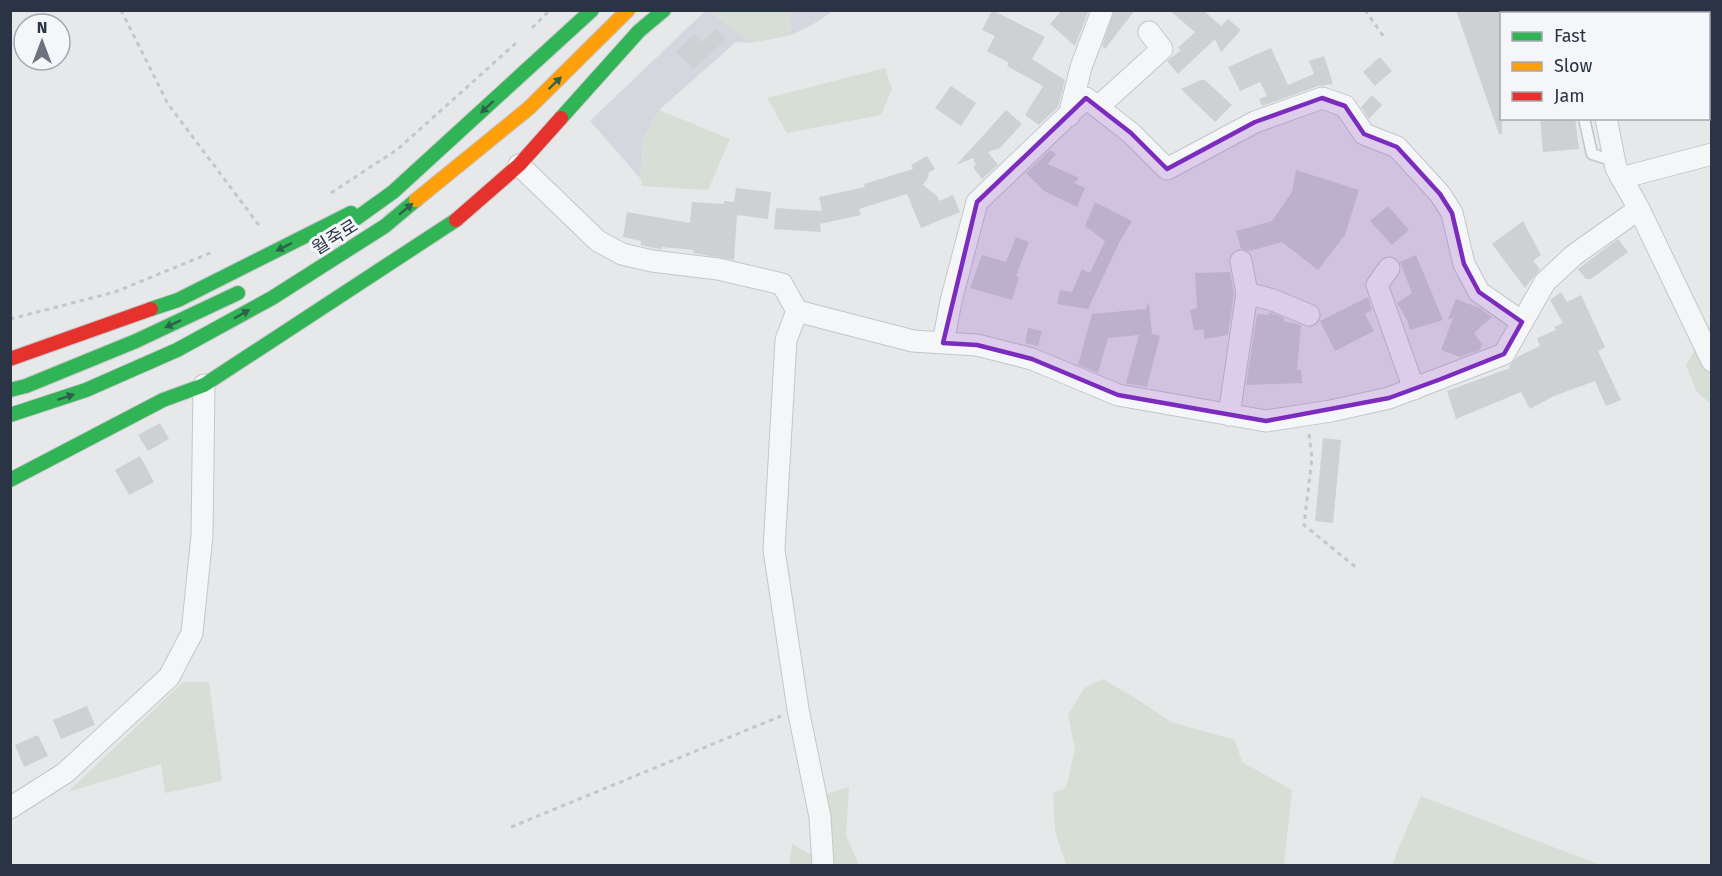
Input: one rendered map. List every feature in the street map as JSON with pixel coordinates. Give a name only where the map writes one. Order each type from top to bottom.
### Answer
[{"type":"main road","name":"월죽로","points":[[320,244],[393,192],[592,10]]},
{"type":"main road","points":[[10,480],[163,400],[204,386],[465,214],[519,165],[639,32],[664,10]]},
{"type":"main road","name":"월죽로","points":[[10,415],[86,390],[177,350],[272,298],[376,232],[529,108],[629,12]]},
{"type":"main road","points":[[10,360],[178,300],[393,192]]},
{"type":"main road","points":[[10,390],[26,386],[136,341],[253,286]]},
{"type":"street","points":[[1069,117],[1081,67],[1102,10]]},
{"type":"street","points":[[1098,107],[1162,49],[1149,32]]},
{"type":"street","points":[[943,343],[951,301],[977,202],[1069,117],[1086,98],[1131,133],[1167,169],[1255,122],[1288,110],[1322,98],[1345,106],[1364,134],[1397,147],[1440,194],[1452,213],[1464,264],[1479,292],[1522,322]]},
{"type":"street","points":[[1606,120],[1618,170],[1712,361]]},
{"type":"street","points":[[1618,170],[1712,154]]},
{"type":"street","points":[[519,165],[598,241],[622,254],[652,261],[718,269],[782,284],[797,311],[913,341],[977,345],[1032,359],[1118,394],[1266,421],[1389,398],[1504,354],[1545,282],[1574,255],[1639,209]]},
{"type":"street","points":[[1229,416],[1247,293],[1241,261]]},
{"type":"street","points":[[1389,268],[1377,285],[1414,389]]},
{"type":"street","points":[[1247,293],[1273,300],[1309,315]]},
{"type":"street","points":[[797,311],[786,340],[774,550],[798,709],[820,817],[824,866]]},
{"type":"street","points":[[10,808],[65,773],[169,677],[192,633],[202,535],[204,386]]},
{"type":"lane","points":[[1584,120],[1592,154],[1618,170]]},
{"type":"path","points":[[121,10],[168,104],[261,228],[255,232]]},
{"type":"path","points":[[531,29],[550,10]]},
{"type":"path","points":[[1365,10],[1384,37]]},
{"type":"path","points":[[326,196],[398,149],[522,37]]},
{"type":"path","points":[[10,319],[115,292],[220,249]]},
{"type":"path","points":[[1306,415],[1312,458],[1304,525],[1358,569]]},
{"type":"path","points":[[511,827],[798,709]]},
{"type":"highlighted area","points":[[1086,98],[1131,133],[1167,169],[1255,122],[1322,98],[1345,106],[1364,134],[1397,147],[1440,194],[1452,213],[1464,264],[1479,292],[1522,322],[1504,354],[1441,379],[1389,398],[1266,421],[1118,395],[1032,359],[977,345],[943,343],[977,202]]},
{"type":"shaded area","points":[[705,11],[752,43],[736,42],[659,110],[643,139],[641,179],[590,121]]},
{"type":"shaded area","points":[[708,11],[790,11],[791,35],[752,43]]},
{"type":"shaded area","points":[[790,11],[833,11],[791,35]]},
{"type":"shaded area","points":[[885,68],[892,89],[881,115],[787,133],[767,98]]},
{"type":"shaded area","points":[[659,110],[730,139],[708,190],[641,186],[643,139]]},
{"type":"shaded area","points":[[1711,323],[1711,404],[1696,391],[1686,365]]},
{"type":"shaded area","points":[[1103,679],[1171,722],[1235,740],[1242,762],[1292,790],[1284,865],[1066,865],[1055,831],[1053,793],[1066,788],[1075,749],[1068,715],[1084,688]]},
{"type":"shaded area","points":[[183,682],[209,682],[222,781],[165,793],[161,764],[68,792]]},
{"type":"shaded area","points":[[849,787],[846,836],[859,865],[789,866],[792,844],[810,854],[827,846],[822,795]]},
{"type":"shaded area","points":[[1421,796],[1600,865],[1393,865]]},
{"type":"building","points":[[992,10],[1045,37],[1032,59],[1065,80],[1058,107],[1039,125],[1025,115],[1043,86],[1007,66],[1009,63],[987,51],[995,36],[982,30]]},
{"type":"building","points":[[1062,10],[1089,10],[1075,46],[1050,24]]},
{"type":"building","points":[[1114,10],[1135,10],[1105,49],[1102,46]]},
{"type":"building","points":[[1169,10],[1203,10],[1221,26],[1228,19],[1241,30],[1221,52],[1215,39],[1178,74],[1167,61],[1181,50],[1178,48],[1195,32]]},
{"type":"building","points":[[1456,10],[1502,10],[1500,12],[1500,120],[1502,120],[1502,134],[1499,134]]},
{"type":"building","points":[[717,29],[726,40],[693,69],[676,51],[694,34],[702,42]]},
{"type":"building","points":[[1271,48],[1288,85],[1314,74],[1309,61],[1324,56],[1333,84],[1318,86],[1262,106],[1259,99],[1267,96],[1260,82],[1240,91],[1228,67]]},
{"type":"building","points":[[1380,57],[1392,71],[1375,86],[1363,72]]},
{"type":"building","points":[[1205,80],[1232,105],[1215,122],[1181,89]]},
{"type":"building","points":[[951,86],[976,103],[961,126],[935,108]]},
{"type":"building","points":[[1372,95],[1382,105],[1369,119],[1361,107]]},
{"type":"building","points":[[1006,110],[1022,124],[1000,148],[988,152],[998,165],[982,179],[973,167],[976,165],[973,158],[956,165],[981,139]]},
{"type":"building","points":[[1540,120],[1575,120],[1579,149],[1543,152]]},
{"type":"building","points":[[1050,150],[1056,154],[1048,164],[1079,178],[1074,183],[1085,188],[1077,207],[1044,191],[1026,173]]},
{"type":"building","points":[[927,156],[935,169],[928,173],[929,176],[923,185],[937,196],[939,201],[953,195],[960,212],[921,228],[907,194],[859,209],[861,215],[820,224],[821,232],[774,229],[776,208],[822,211],[819,197],[865,187],[864,184],[913,169],[911,165]]},
{"type":"building","points":[[1296,170],[1359,190],[1345,235],[1318,270],[1282,242],[1249,251],[1241,249],[1236,231],[1272,221],[1292,192]]},
{"type":"building","points":[[736,188],[771,192],[768,219],[737,215],[734,260],[693,253],[694,250],[654,248],[641,245],[641,241],[623,237],[627,212],[690,223],[692,202],[724,204],[724,201],[734,202]]},
{"type":"building","points":[[1095,202],[1132,221],[1088,309],[1057,304],[1060,290],[1072,292],[1082,269],[1090,273],[1105,241],[1085,226]]},
{"type":"building","points":[[1388,206],[1409,230],[1392,245],[1370,221]]},
{"type":"building","points":[[1523,221],[1541,255],[1533,261],[1540,269],[1525,288],[1492,244]]},
{"type":"building","points":[[1016,237],[1029,242],[1016,276],[1019,277],[1012,300],[970,288],[982,255],[1006,262]]},
{"type":"building","points":[[1618,239],[1628,252],[1591,279],[1586,279],[1578,269]]},
{"type":"building","points":[[1416,255],[1443,320],[1410,330],[1397,303],[1412,293],[1400,262]]},
{"type":"building","points":[[1230,272],[1234,293],[1228,335],[1204,339],[1204,330],[1194,330],[1190,310],[1197,308],[1195,273]]},
{"type":"building","points":[[1561,292],[1567,302],[1581,295],[1605,347],[1598,351],[1621,400],[1606,406],[1595,381],[1554,396],[1530,409],[1521,392],[1456,419],[1447,391],[1510,368],[1509,366],[1517,357],[1540,346],[1537,338],[1556,330],[1554,327],[1563,323],[1550,300]]},
{"type":"building","points":[[1368,297],[1372,310],[1365,314],[1374,331],[1335,351],[1320,321]]},
{"type":"building","points":[[1456,299],[1480,308],[1492,317],[1474,333],[1482,344],[1480,350],[1460,357],[1441,350],[1453,318],[1448,319]]},
{"type":"building","points":[[1148,303],[1152,334],[1160,336],[1147,387],[1126,383],[1139,335],[1108,338],[1098,373],[1078,365],[1092,314],[1146,309]]},
{"type":"building","points":[[1269,312],[1284,318],[1284,321],[1301,325],[1297,370],[1301,370],[1302,383],[1246,385],[1257,314],[1269,315]]},
{"type":"building","points":[[1028,328],[1042,331],[1038,346],[1025,343]]},
{"type":"building","points":[[160,423],[169,439],[148,451],[138,435]]},
{"type":"building","points":[[1323,438],[1341,440],[1333,523],[1315,521]]},
{"type":"building","points":[[140,456],[154,482],[129,495],[115,470]]},
{"type":"building","points":[[87,706],[95,725],[61,739],[53,720]]},
{"type":"building","points":[[38,735],[48,756],[24,767],[15,745]]},
{"type":"traffic: fast","points":[[333,235],[393,192],[592,10]]},
{"type":"traffic: fast","points":[[561,118],[639,31],[664,10]]},
{"type":"traffic: fast","points":[[10,415],[86,390],[177,350],[272,298],[385,226],[416,200]]},
{"type":"traffic: fast","points":[[151,309],[178,300],[351,213]]},
{"type":"traffic: fast","points":[[10,480],[163,400],[204,385],[456,220]]},
{"type":"traffic: fast","points":[[10,390],[26,386],[136,341],[238,293]]},
{"type":"traffic: slow","points":[[416,200],[529,108],[628,10]]},
{"type":"traffic: jam","points":[[456,220],[519,165],[561,118]]},
{"type":"traffic: jam","points":[[10,359],[151,309]]}]
